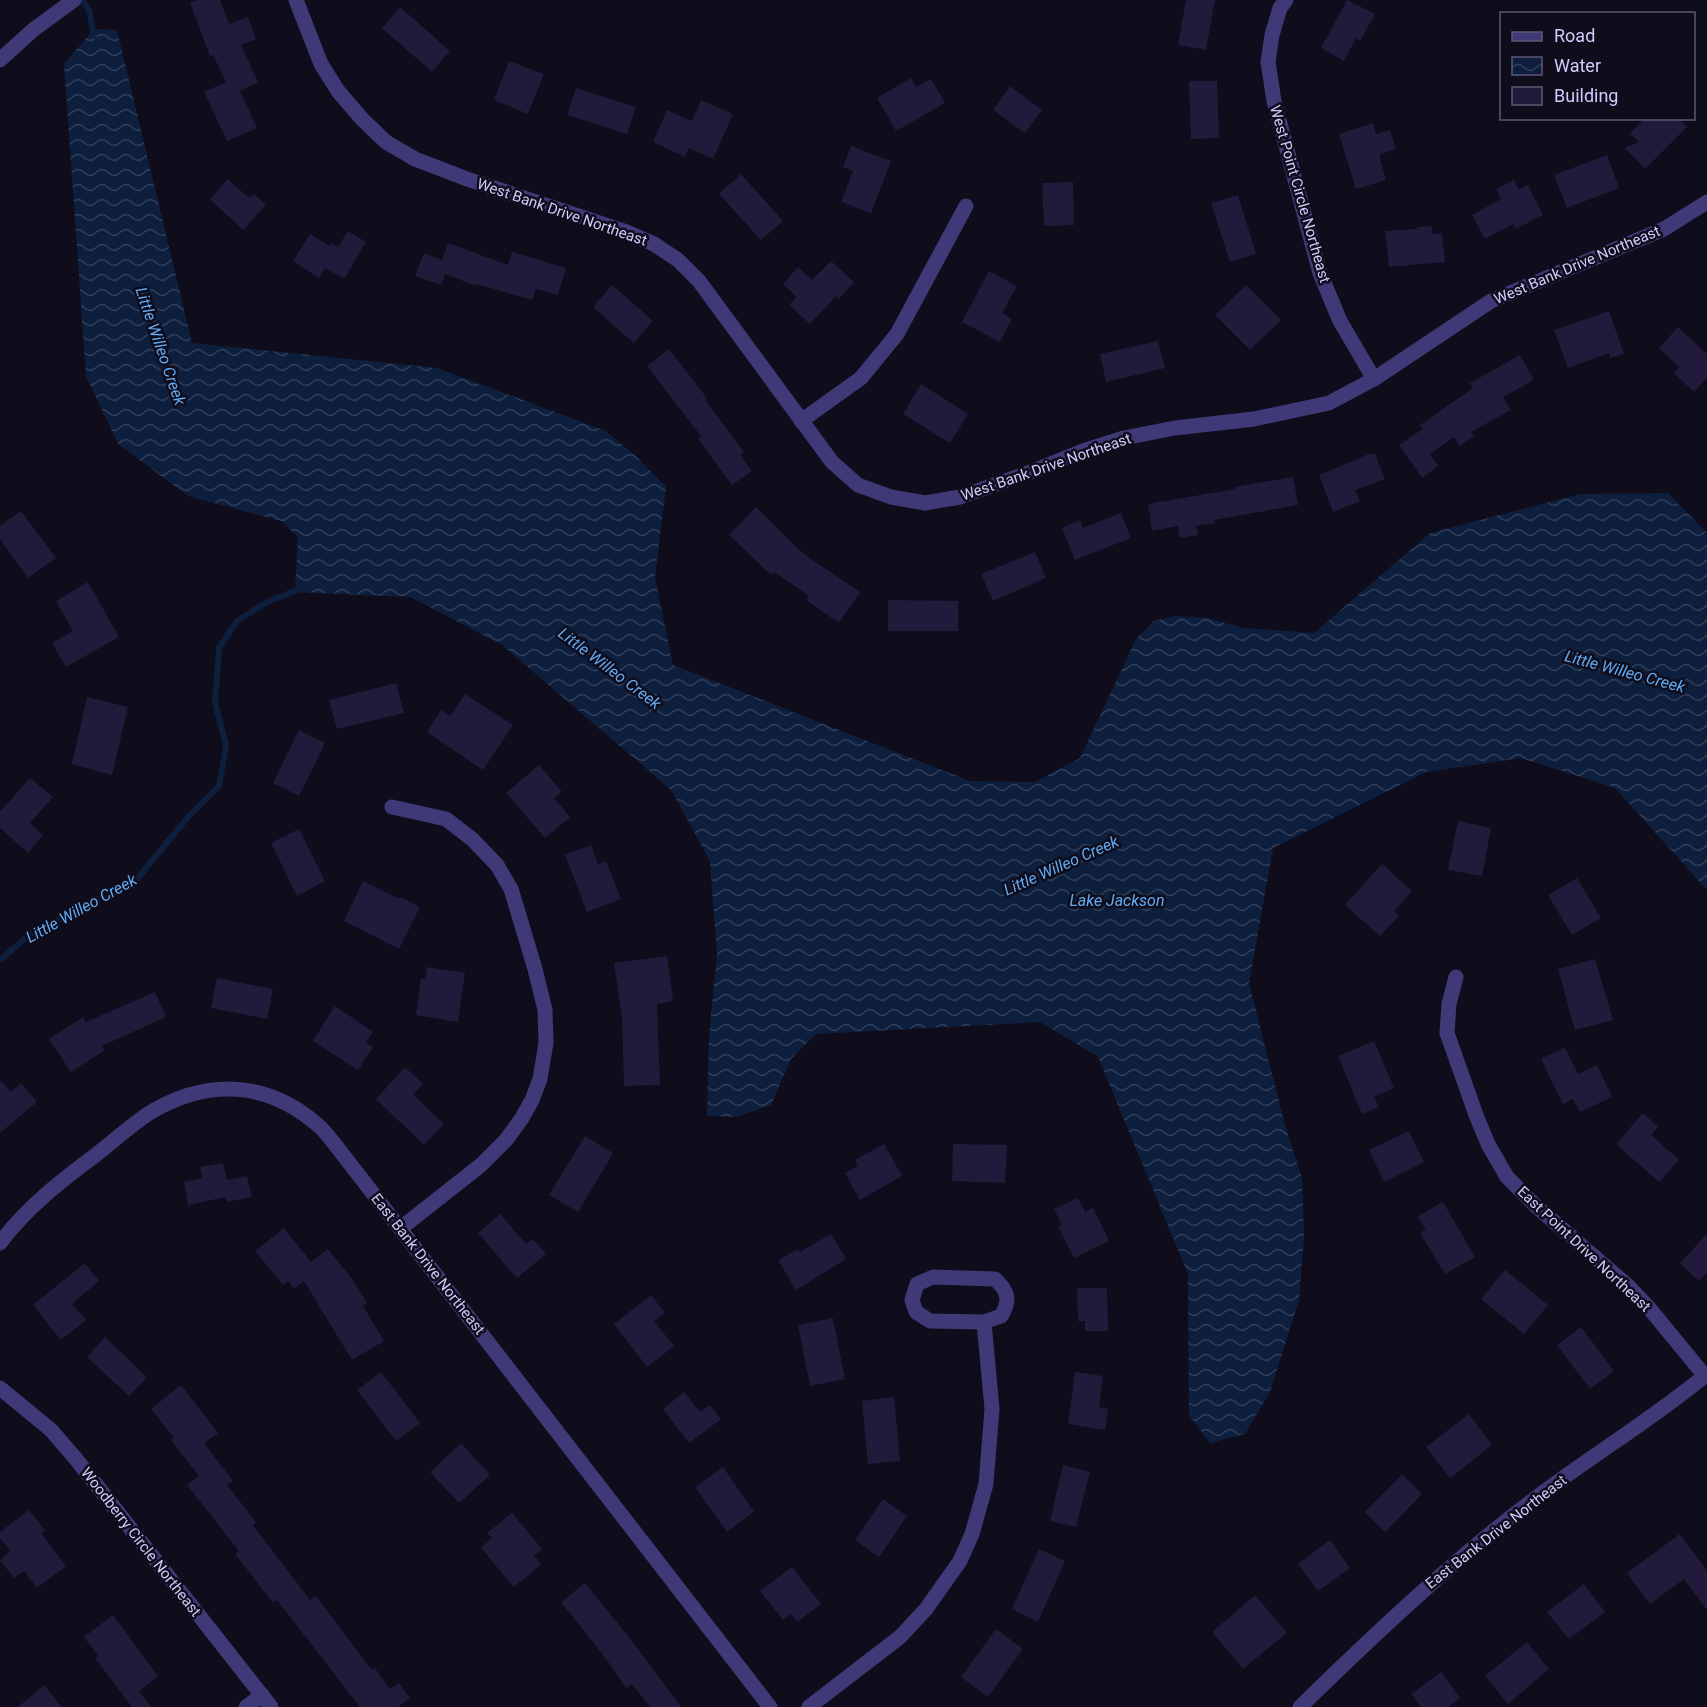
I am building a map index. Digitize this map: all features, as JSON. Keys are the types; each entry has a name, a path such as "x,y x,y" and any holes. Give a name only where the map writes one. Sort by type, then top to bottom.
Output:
{"street":[{"path":"0,60 33,30 74,0"},
{"name":"West Bank Drive Northeast","path":"296,0 321,64 338,92 386,142 415,159 456,175 624,231 654,244 678,260 699,281 832,462 858,485 891,497 925,502 960,497 1124,438 1175,428 1254,419 1329,403 1374,380 1491,301 1664,229 1706,205"},
{"name":"West Point Circle Northeast","path":"1286,0 1280,8 1272,35 1268,62 1274,101 1320,273 1340,321 1374,380"},
{"path":"801,421 861,378 897,334 966,206"},
{"path":"392,807 446,819 472,839 497,865 511,889 535,969 544,1010 546,1043 540,1079 532,1100 506,1140 481,1165 401,1228"},
{"name":"East Point Drive Northeast","path":"1456,977 1449,1005 1447,1033 1488,1144 1507,1177 1536,1206 1628,1286 1706,1375"},
{"name":"East Bank Drive Northeast","path":"0,1243 14,1224 64,1179 151,1113 192,1093 223,1089 256,1091 289,1104 321,1127 770,1707"},
{"path":"933,1277 995,1279 1005,1288 1008,1299 1007,1308 1001,1316 984,1322 930,1321 916,1312 912,1300 917,1284 933,1277"},
{"path":"809,1707 900,1637 920,1616 960,1561 972,1534 986,1484 992,1409 984,1322"},
{"name":"East Bank Drive Northeast","path":"1300,1707 1399,1611 1467,1552 1541,1494 1706,1375"},
{"name":"Woodberry Circle Northeast","path":"0,1388 51,1430 70,1452 267,1701"},
{"path":"246,1707 267,1701"}],"water":[{"name":"Lake Jackson","path":"94,29 117,30 192,343 437,368 606,431 637,457 666,487 655,577 673,665 970,781 1035,782 1080,758 1136,639 1154,621 1175,616 1206,618 1244,628 1314,633 1430,533 1580,494 1668,493 1707,533 1707,890 1615,788 1521,758 1426,772 1273,848 1249,983 1285,1125 1302,1178 1304,1237 1299,1300 1270,1392 1245,1434 1210,1443 1189,1415 1188,1274 1098,1057 1040,1022 816,1034 791,1059 771,1105 737,1117 707,1116 709,1036 717,954 710,861 671,790 502,645 410,597 295,592 298,537 281,521 188,496 118,444 86,376 64,64"}],"building":[{"path":"198,0 220,0 229,24 248,17 256,39 241,45 258,82 240,91 257,128 227,141 204,92 226,82 213,55 210,56 190,3"},
{"path":"1186,0 1215,0 1206,50 1178,45"},
{"path":"1347,0 1375,14 1360,41 1356,38 1344,61 1321,48"},
{"path":"400,7 450,51 432,72 382,28"},
{"path":"509,61 544,74 528,114 494,100"},
{"path":"911,78 916,87 931,79 945,103 896,131 877,98"},
{"path":"1189,81 1217,81 1219,138 1191,139"},
{"path":"1010,86 1042,110 1025,133 993,110"},
{"path":"576,88 636,107 627,134 567,115"},
{"path":"701,100 733,114 713,159 689,148 685,157 653,142 667,110 692,121"},
{"path":"1643,120 1680,120 1687,127 1645,169 1625,148 1639,142 1630,134"},
{"path":"1373,123 1376,134 1390,130 1396,149 1379,155 1386,180 1356,189 1339,134"},
{"path":"851,146 891,161 871,213 841,202 853,171 843,167"},
{"path":"1607,155 1619,188 1567,208 1554,175"},
{"path":"741,174 783,221 761,240 719,194"},
{"path":"228,179 249,198 254,194 266,205 243,230 210,199"},
{"path":"1514,180 1519,190 1528,185 1543,215 1516,229 1513,224 1485,239 1472,215 1501,199 1496,189"},
{"path":"1073,182 1074,225 1044,226 1042,183"},
{"path":"1238,195 1256,254 1230,262 1211,203"},
{"path":"1432,226 1432,234 1442,233 1445,262 1389,267 1385,231"},
{"path":"348,231 366,242 344,279 325,268 319,278 293,261 310,234 330,246 332,243 338,247"},
{"path":"448,243 508,265 512,252 566,268 558,295 536,289 532,300 477,284 476,286 445,274 441,285 415,276 424,253 442,260"},
{"path":"831,261 854,282 839,299 836,296 810,324 789,305 797,297 783,284 798,267 812,280"},
{"path":"989,271 1017,286 1002,313 1012,319 1000,342 962,322"},
{"path":"612,285 653,321 634,343 593,307"},
{"path":"1246,285 1281,320 1250,350 1215,315"},
{"path":"1609,311 1624,354 1610,358 1609,353 1568,368 1554,330"},
{"path":"1678,327 1707,354 1707,378 1694,392 1674,373 1679,367 1659,348"},
{"path":"1158,341 1165,368 1106,382 1100,354"},
{"path":"669,349 707,398 705,400 744,452 740,455 752,471 732,485 698,439 701,436 647,366"},
{"path":"1520,355 1534,380 1503,397 1511,410 1471,432 1474,436 1460,446 1454,437 1430,454 1438,466 1422,478 1399,445 1423,429 1420,425 1473,388 1470,383"},
{"path":"921,384 968,414 950,443 903,414"},
{"path":"1369,454 1375,454 1385,479 1355,490 1360,501 1333,512 1319,475"},
{"path":"1293,477 1298,505 1214,520 1215,523 1196,526 1198,535 1180,538 1178,526 1152,531 1148,504"},
{"path":"756,507 804,554 860,592 839,623 806,600 809,596 774,572 771,575 729,535"},
{"path":"21,511 56,558 28,578 0,539 0,526"},
{"path":"1121,513 1131,538 1075,560 1062,528 1080,520 1083,528"},
{"path":"1035,552 1046,578 993,601 981,574"},
{"path":"88,582 119,637 66,667 52,643 73,631 56,601"},
{"path":"888,600 958,601 958,631 888,631"},
{"path":"396,683 404,713 337,729 329,700"},
{"path":"465,694 513,725 483,770 427,732 441,710 450,716"},
{"path":"87,697 128,707 112,775 72,764"},
{"path":"299,730 325,743 299,796 273,783"},
{"path":"539,765 562,792 554,798 570,817 545,838 506,793"},
{"path":"30,778 53,797 30,823 43,835 28,853 0,828 0,812"},
{"path":"1458,821 1491,828 1482,876 1448,870"},
{"path":"299,829 325,881 297,896 271,843"},
{"path":"591,845 598,864 606,861 621,899 587,912 565,855"},
{"path":"1382,864 1412,891 1394,911 1399,916 1380,936 1345,905"},
{"path":"1577,878 1601,918 1572,935 1548,895"},
{"path":"363,881 420,907 399,949 344,921"},
{"path":"667,956 673,1001 657,1004 660,1085 624,1086 622,1017 614,963"},
{"path":"1595,959 1613,1020 1575,1030 1558,969"},
{"path":"427,967 465,973 458,1022 416,1015 421,978 425,979"},
{"path":"217,978 273,989 267,1019 211,1008"},
{"path":"155,992 166,1017 102,1046 105,1050 71,1072 49,1039 83,1017 86,1022"},
{"path":"335,1006 373,1032 366,1043 373,1047 358,1070 313,1041"},
{"path":"1374,1041 1394,1088 1374,1097 1379,1107 1362,1114 1338,1056"},
{"path":"1565,1047 1578,1074 1597,1065 1612,1097 1580,1112 1573,1099 1563,1104 1541,1059"},
{"path":"405,1067 423,1084 413,1095 444,1124 424,1145 376,1099"},
{"path":"0,1080 11,1092 21,1083 37,1102 0,1133"},
{"path":"1643,1113 1658,1127 1651,1135 1679,1160 1659,1182 1616,1144"},
{"path":"1409,1131 1424,1162 1384,1182 1369,1150"},
{"path":"585,1136 613,1153 578,1212 549,1195"},
{"path":"884,1144 902,1176 860,1200 845,1173 858,1166 855,1160"},
{"path":"953,1144 1007,1145 1005,1183 952,1181"},
{"path":"223,1163 227,1180 247,1176 252,1197 227,1202 226,1197 188,1205 184,1182 202,1178 200,1167"},
{"path":"1078,1198 1085,1212 1093,1208 1109,1241 1074,1258 1058,1227 1062,1225 1054,1209"},
{"path":"1443,1202 1475,1257 1445,1274 1420,1233 1426,1230 1418,1216"},
{"path":"500,1214 526,1244 533,1239 546,1254 517,1278 478,1233"},
{"path":"284,1228 311,1262 328,1249 353,1280 367,1303 363,1306 384,1341 352,1360 304,1281 294,1289 288,1281 283,1285 255,1251"},
{"path":"831,1234 846,1259 796,1290 778,1260 798,1249 800,1252"},
{"path":"1707,1234 1707,1273 1699,1281 1680,1263"},
{"path":"85,1263 99,1281 72,1304 86,1320 61,1340 33,1305"},
{"path":"1505,1270 1548,1305 1524,1334 1481,1299"},
{"path":"1077,1288 1107,1288 1108,1331 1085,1331 1085,1321 1078,1321"},
{"path":"651,1295 665,1313 654,1321 674,1346 647,1367 614,1324"},
{"path":"833,1318 845,1379 810,1386 798,1325"},
{"path":"1581,1327 1614,1371 1590,1389 1557,1345"},
{"path":"105,1337 147,1377 129,1396 87,1357"},
{"path":"381,1372 420,1423 396,1441 357,1390"},
{"path":"1075,1372 1103,1376 1099,1407 1108,1409 1105,1430 1068,1424"},
{"path":"181,1385 218,1433 204,1443 233,1481 227,1485 256,1522 253,1525 310,1600 316,1596 372,1670 375,1668 390,1689 399,1683 410,1698 398,1707 360,1707 277,1600 273,1603 235,1554 239,1551 187,1485 199,1476 171,1440 174,1438 151,1409"},
{"path":"684,1392 700,1412 710,1405 721,1419 689,1443 663,1409"},
{"path":"894,1397 900,1461 868,1464 862,1401"},
{"path":"1469,1414 1492,1445 1450,1478 1426,1447"},
{"path":"461,1443 490,1475 459,1503 430,1472"},
{"path":"1063,1465 1090,1472 1076,1527 1050,1521"},
{"path":"723,1467 754,1512 727,1532 695,1487"},
{"path":"1402,1474 1422,1494 1385,1532 1365,1512"},
{"path":"883,1499 907,1516 879,1557 855,1540"},
{"path":"29,1510 45,1530 41,1533 66,1566 37,1588 24,1571 14,1578 0,1560 10,1551 0,1538 0,1532"},
{"path":"512,1513 542,1549 534,1556 541,1564 514,1587 481,1548 492,1538 487,1533"},
{"path":"1680,1534 1707,1571 1707,1610 1684,1579 1650,1604 1627,1573"},
{"path":"1330,1540 1350,1568 1318,1591 1298,1564"},
{"path":"1039,1549 1065,1561 1038,1622 1012,1609"},
{"path":"792,1567 821,1604 797,1622 791,1614 783,1620 760,1591"},
{"path":"585,1583 681,1707 650,1707 632,1684 626,1688 561,1602"},
{"path":"1584,1584 1605,1612 1569,1639 1547,1612"},
{"path":"1255,1595 1287,1633 1243,1669 1212,1632"},
{"path":"113,1615 158,1676 139,1691 151,1707 132,1707 95,1658 98,1656 84,1637"},
{"path":"996,1629 1023,1649 988,1697 961,1677"},
{"path":"1527,1642 1549,1669 1508,1704 1485,1676"},
{"path":"1441,1672 1460,1698 1448,1707 1421,1707 1411,1694"},
{"path":"44,1685 62,1707 18,1707"}],"waterway":[{"path":"82,0 89,10 94,36"},
{"name":"Little Willeo Creek","path":"0,960 29,935 137,879 189,816 219,786 226,745 215,703 219,648 237,621 267,602 300,589"}]}
